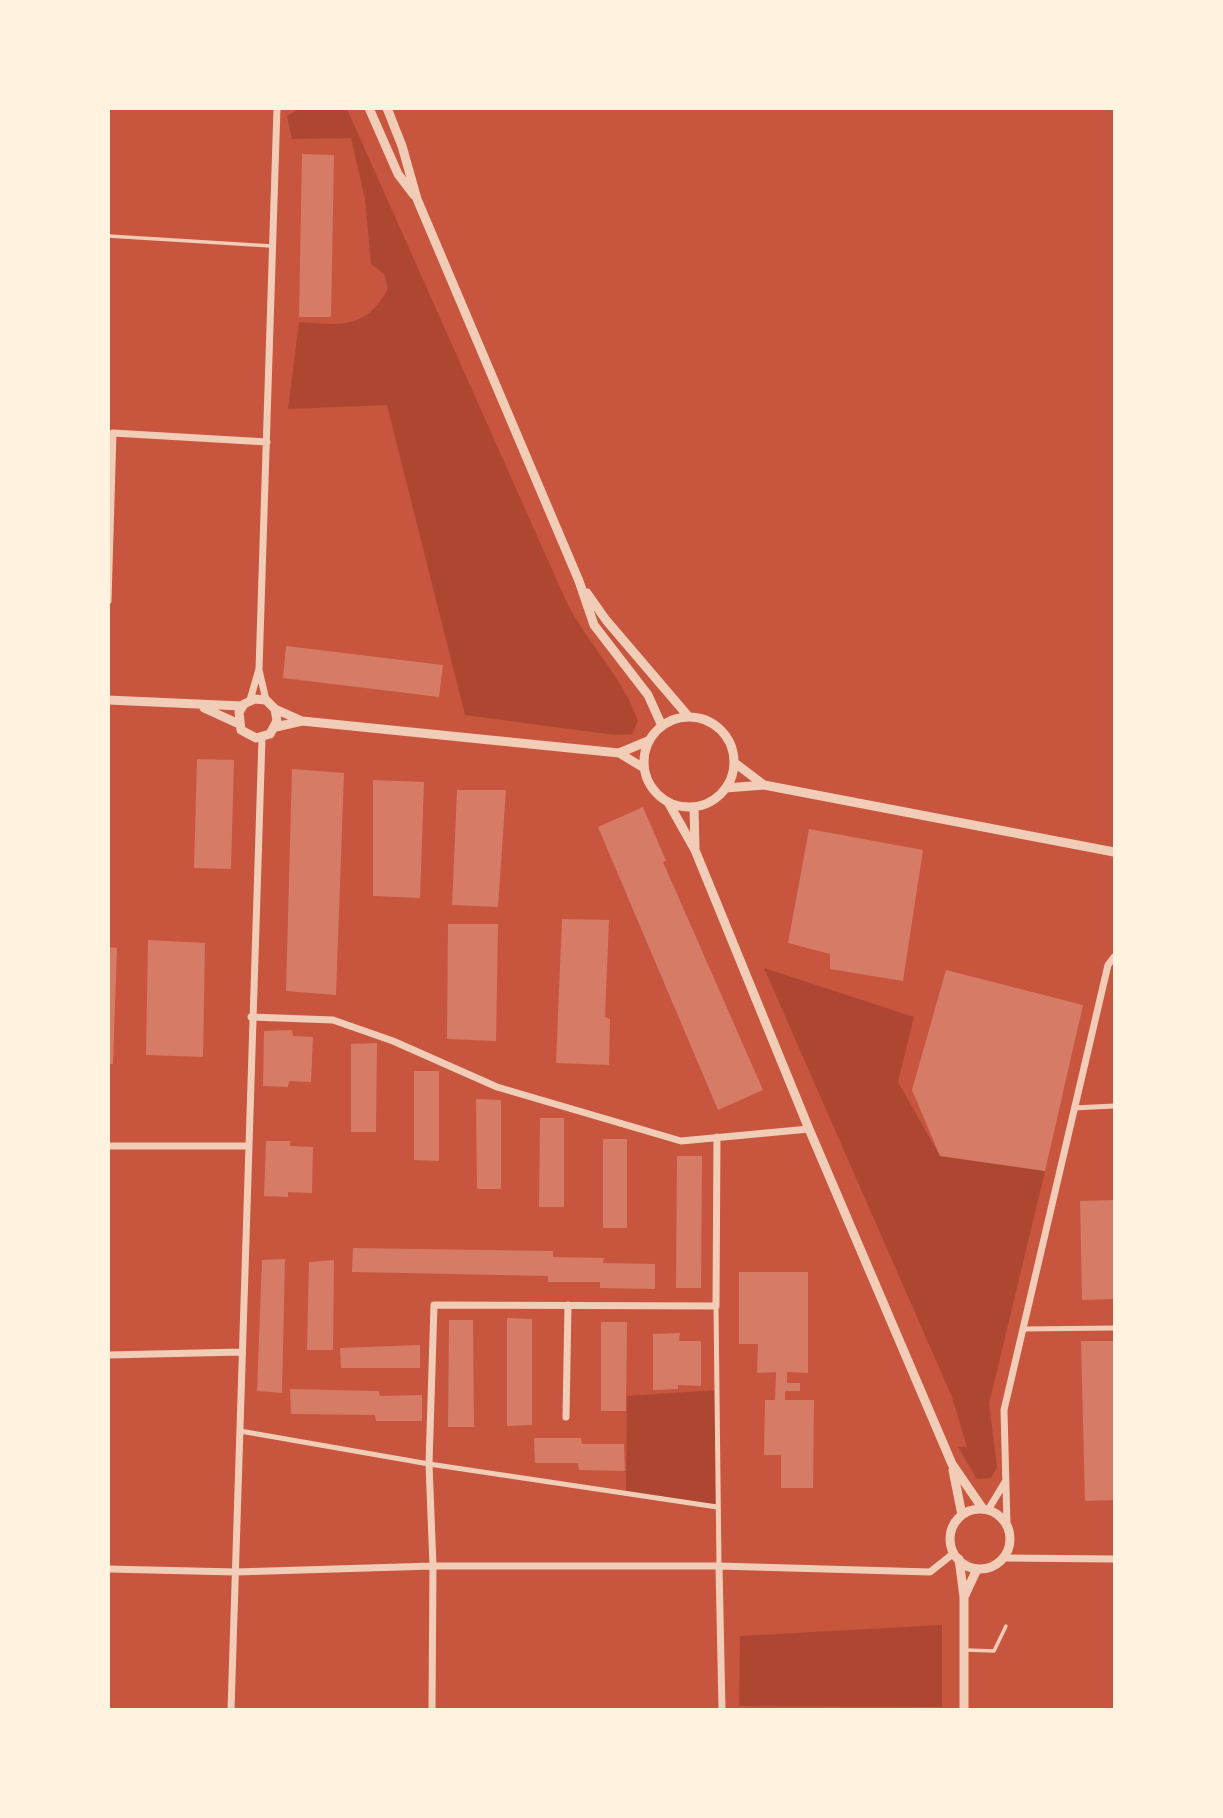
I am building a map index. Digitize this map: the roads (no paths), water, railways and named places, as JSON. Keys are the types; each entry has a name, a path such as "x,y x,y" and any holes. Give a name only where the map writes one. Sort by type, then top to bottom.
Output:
{"street":[{"path":"277,108 259,669 266,700 275,709 302,721 619,753 644,768 656,793 668,802 695,850 809,1129 952,1464 962,1516"},
{"path":"387,108 417,199 579,581 594,625 648,695 662,726"},
{"path":"368,112 398,174 417,199"},
{"path":"108,601 113,433 267,442"},
{"path":"579,581 606,620 688,716"},
{"path":"239,724 259,669"},
{"path":"108,701 199,706 266,700"},
{"path":"199,706 239,724 245,734 262,738"},
{"path":"275,709 276,727"},
{"path":"619,753 648,741 662,726 688,716 709,721 726,735 735,763 764,785"},
{"path":"232,1710 251,1017 262,738 276,727 302,721"},
{"path":"644,768 648,741"},
{"path":"668,802 694,807 706,804 726,788 735,763"},
{"path":"726,788 764,785 1115,852"},
{"path":"694,807 695,850"},
{"path":"956,1556 977,1569 994,1565 1003,1558 1009,1548 1004,1410 1108,965 1115,957"},
{"path":"251,1017 333,1020 393,1041 497,1087 681,1140 809,1129"},
{"path":"1074,1108 1115,1106"},
{"path":"717,1137 717,1507 722,1710"},
{"path":"108,1146 248,1146"},
{"path":"432,1710 433,1566 429,1464 434,1305 716,1306"},
{"path":"566,1417 568,1305"},
{"path":"1023,1329 1115,1328"},
{"path":"108,1355 242,1352"},
{"path":"240,1431 429,1464 717,1507"},
{"path":"952,1464 986,1509 1001,1517 1007,1525"},
{"path":"964,1710 964,1597 951,1533 962,1516 986,1509 1006,1481"},
{"path":"108,1569 236,1572 433,1566 719,1566 930,1572 956,1556"},
{"path":"1003,1558 1115,1559"},
{"path":"964,1597 977,1569"}],"lane":[{"path":"108,236 273,246"},
{"path":"964,1650 994,1651 1006,1626"}]}
